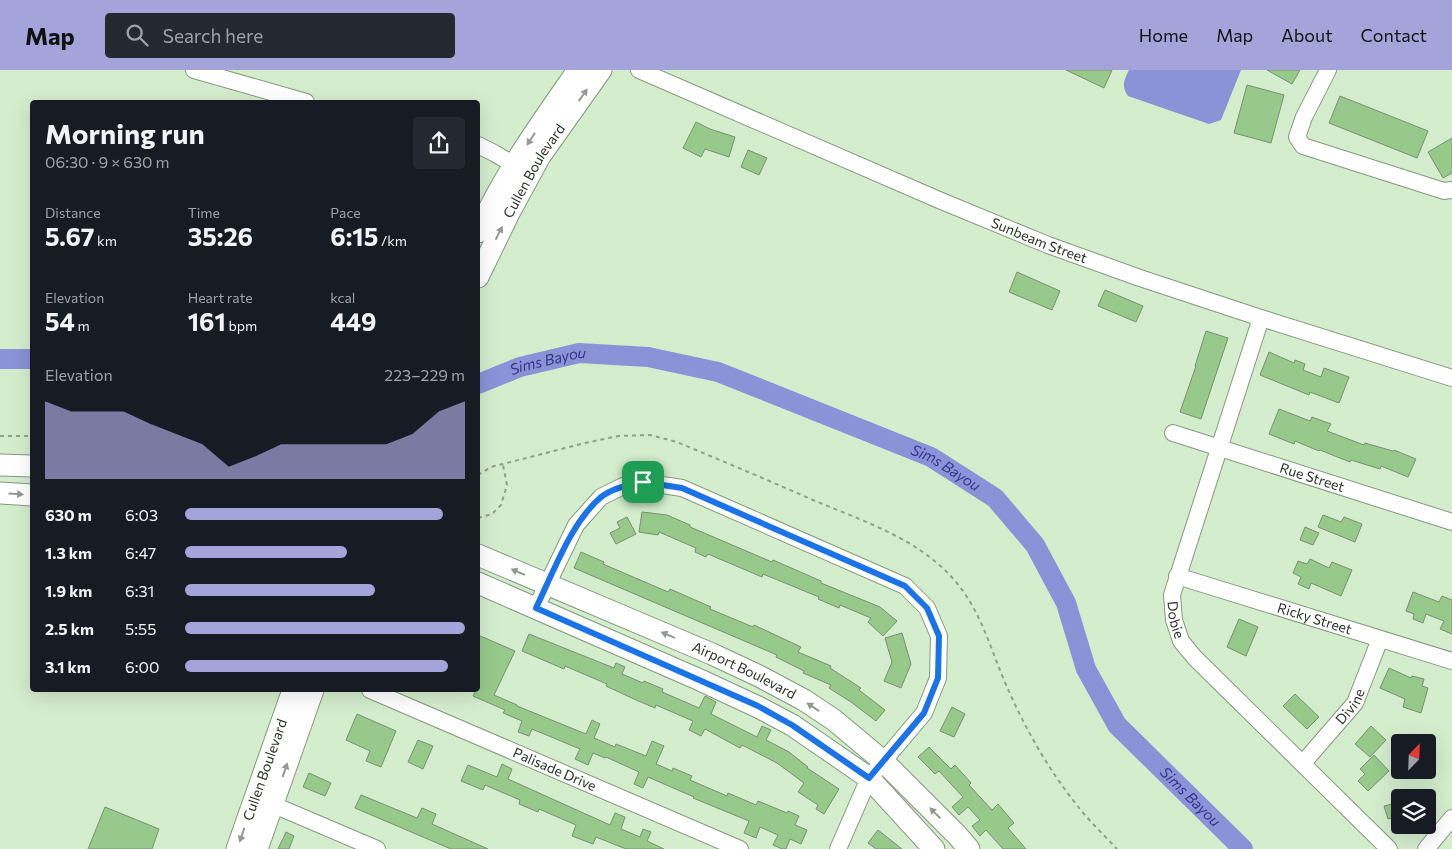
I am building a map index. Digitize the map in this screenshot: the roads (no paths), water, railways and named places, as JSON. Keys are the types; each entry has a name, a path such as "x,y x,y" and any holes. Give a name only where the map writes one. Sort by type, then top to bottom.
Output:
{"main road":[{"name":"Cullen Boulevard","path":"480,228 514,165 578,70"},
{"name":"Cullen Boulevard","path":"480,273 509,213 540,156 601,70"},
{"path":"0,465 30,466"},
{"path":"0,493 30,495"},
{"name":"Airport Boulevard","path":"480,557 712,654 804,700 840,725 883,761 969,849"},
{"name":"Airport Boulevard","path":"480,584 758,706 792,725 869,778 934,849"},
{"path":"700,680 712,654"},
{"name":"Cullen Boulevard","path":"257,849 264,801 292,692"},
{"name":"Cullen Boulevard","path":"237,849 264,801 312,692"}],"street":[{"path":"194,70 299,100"},
{"name":"Sunbeam Street","path":"639,70 939,200 1048,245 1261,318 1452,378"},
{"path":"1328,70 1304,117 1297,137 1303,146 1444,191 1452,190"},
{"path":"480,146 514,165"},
{"name":"Dobie","path":"1261,318 1172,595 1174,620 1182,641 1195,658 1389,849"},
{"name":"Rue Street","path":"1173,433 1452,522"},
{"path":"536,608 576,525 601,497 623,486 643,482 682,488 905,586 927,608 939,636 938,678 924,713 869,778 838,849"},
{"name":"Ricky Street","path":"1178,576 1452,661"},
{"name":"Divine","path":"1303,763 1355,703 1380,639"},
{"name":"Palisade Drive","path":"375,692 740,849"},
{"path":"264,801 377,849"},
{"path":"1426,849 1452,818"}],"water":[{"path":"1129,70 1241,70 1221,120 1209,124 1128,96 1124,89 1124,83"}],"waterway":[{"name":"Sims Bayou","path":"480,383 520,367 579,353 648,357 718,372 931,457 995,498 1035,545 1066,603 1086,669 1117,725 1243,849"},
{"name":"Sims Bayou","path":"0,359 30,359"}]}
